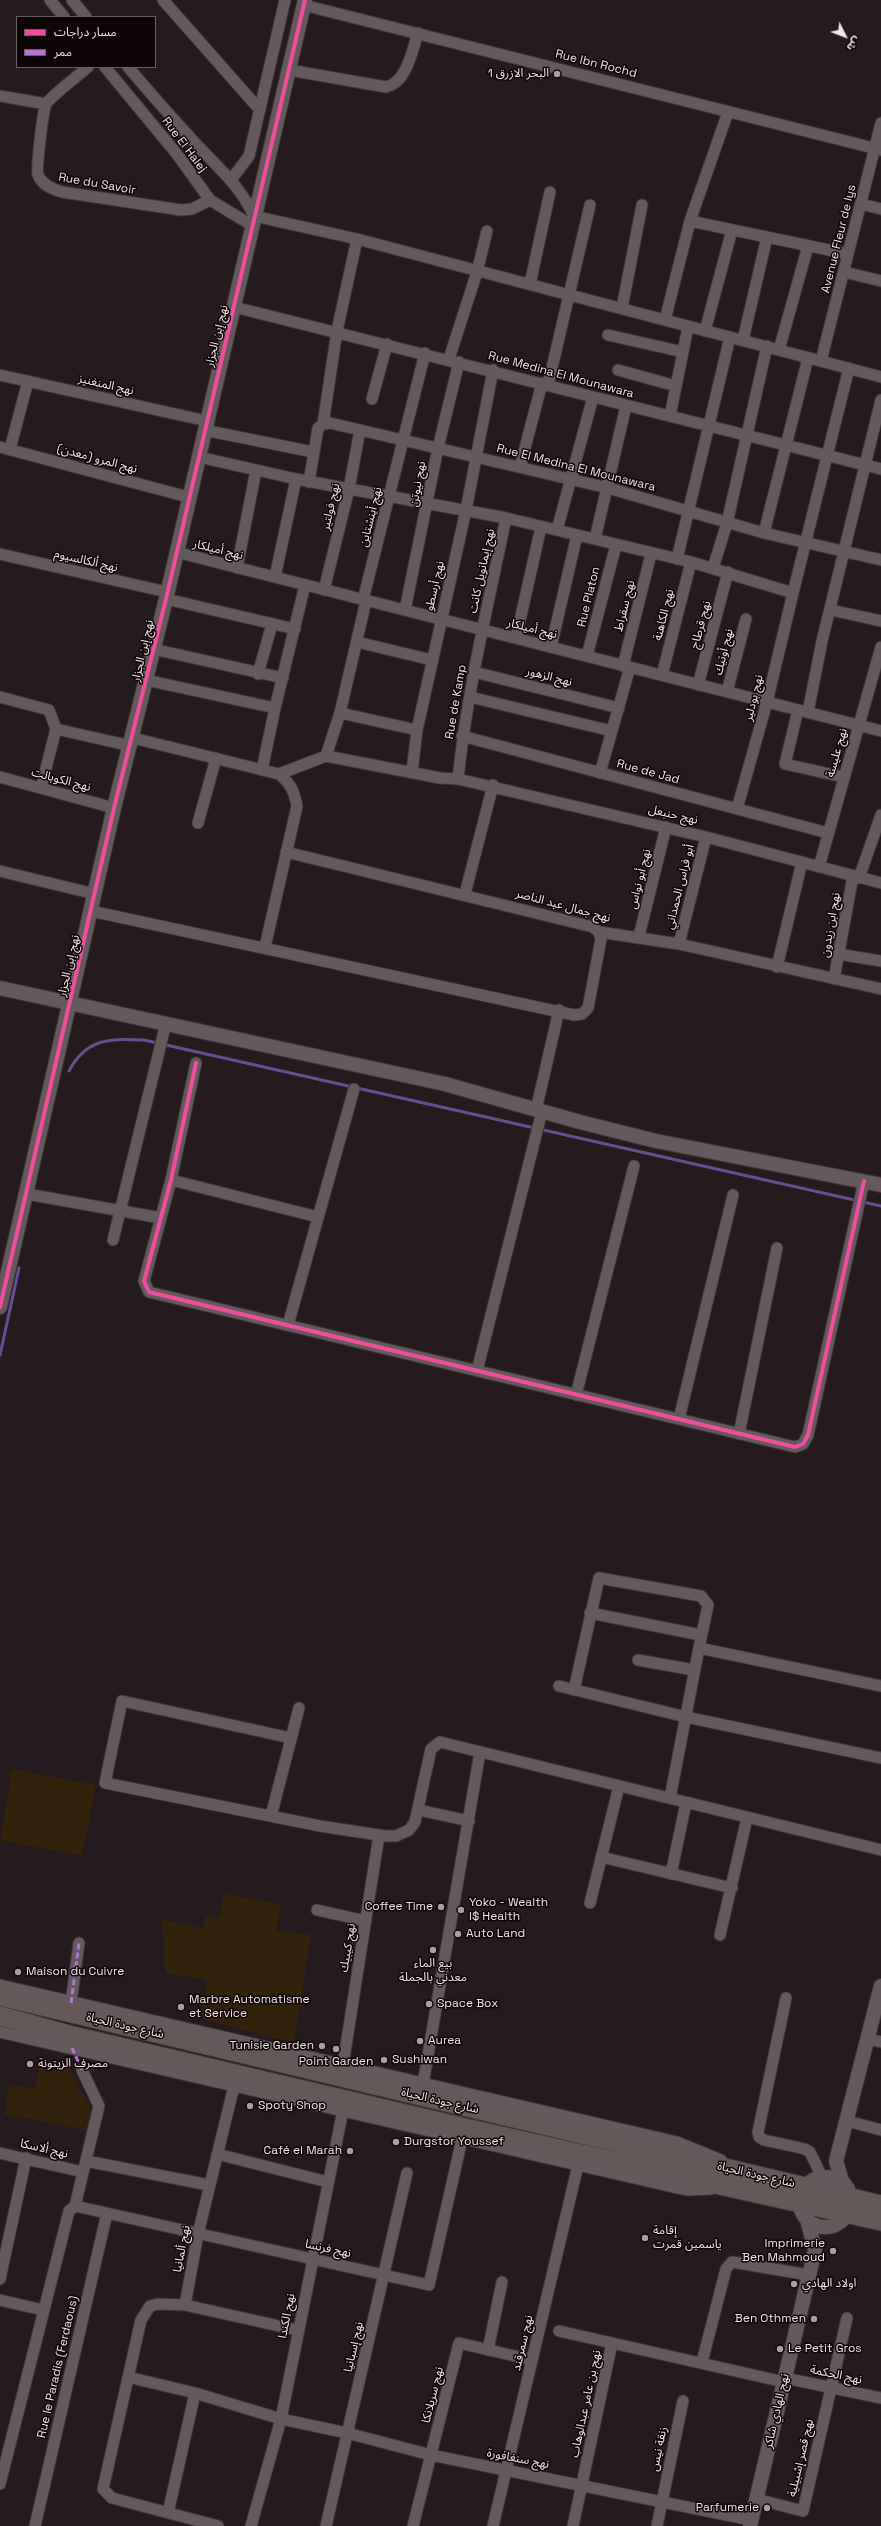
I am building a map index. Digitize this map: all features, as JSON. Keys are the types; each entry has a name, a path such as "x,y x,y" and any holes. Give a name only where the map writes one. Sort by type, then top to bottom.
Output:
{"highway":[{"name":"شارع جودة الحياة","path":"0,1996 741,2172 809,2193 881,2221"},
{"name":"شارع جودة الحياة","path":"0,2016 69,2035 731,2188 809,2193"},
{"name":"شارع جودة الحياة","path":"845,2206 881,2205"}],"street":[{"path":"50,0 63,16"},
{"path":"72,0 85,16"},
{"path":"163,0 260,110"},
{"path":"231,180 249,156 285,0"},
{"name":"Rue Ibn Rochd","path":"304,3 878,150"},
{"name":"نهج إبن الجزار","path":"0,1306 92,912 114,808 132,742 304,3"},
{"path":"289,70 386,87 391,86 399,79 406,68 418,33"},
{"path":"0,96 46,104 87,68"},
{"name":"Rue El Halej","path":"106,68 176,153 210,200 254,221"},
{"name":"Rue El Halej","path":"129,68 160,105 231,180 247,200 254,221"},
{"name":"Rue du Savoir","path":"46,104 37,163 38,174 51,189 168,210 192,209 210,200"},
{"path":"664,320 690,221 728,112"},
{"name":"Avenue Fleur de lys","path":"821,361 861,204 878,150 881,123"},
{"path":"530,284 550,192"},
{"path":"861,204 881,209"},
{"path":"520,467 570,294 590,205"},
{"path":"622,308 642,206"},
{"path":"254,221 357,239 477,272 570,294 688,327 767,346 881,377"},
{"path":"690,221 848,254"},
{"path":"705,331 732,230"},
{"name":"نهج نيوتن","path":"405,610 428,503 454,361 486,231"},
{"path":"743,340 767,237"},
{"path":"309,482 318,428 323,424 337,331 357,239"},
{"path":"779,350 808,246"},
{"path":"844,272 881,281"},
{"name":"Rue Medina El Mounawara","path":"234,306 493,370 626,406 710,426 826,457 881,469"},
{"path":"670,416 688,327"},
{"path":"608,335 683,352"},
{"path":"677,559 710,426 730,337"},
{"path":"372,399 387,344"},
{"path":"713,568 727,523 767,346"},
{"name":"نهج أينشتاين","path":"326,756 340,713 389,495 425,353"},
{"path":"764,533 808,358"},
{"name":"نهج بودلير","path":"736,809 767,702 849,368"},
{"name":"نهج أرسطو","path":"412,772 417,730 440,619 466,510 493,370"},
{"path":"618,370 676,386"},
{"name":"نهج المنغنيز","path":"0,375 313,452"},
{"path":"5,448 28,381"},
{"path":"557,530 593,397"},
{"path":"843,777 785,764 803,711 846,552 881,400"},
{"path":"595,539 626,406"},
{"name":"Rue El Medina El Mounawara","path":"323,424 360,430 572,479 688,510 764,533 881,560"},
{"name":"نهج فولتير","path":"324,590 349,489 360,430"},
{"name":"نهج المرو (معدن)","path":"5,448 188,497"},
{"path":"199,458 309,482 389,495 506,518 651,554 691,562 793,593"},
{"path":"237,568 256,470"},
{"path":"275,577 296,479"},
{"name":"نهج إيمانويل كانت","path":"483,630 506,518"},
{"path":"516,638 541,527"},
{"path":"551,647 578,535"},
{"name":"Rue Platon","path":"587,656 616,545"},
{"name":"نهج أميلكار","path":"176,552 881,731"},
{"name":"نهج ألكالسيوم","path":"0,554 295,629"},
{"name":"نهج سقراط","path":"600,773 619,708 626,666 651,554"},
{"name":"نهج الكاهنة","path":"662,675 691,562"},
{"name":"نهج قرطاج","path":"698,685 728,572"},
{"path":"262,770 275,708 305,585"},
{"path":"832,605 881,621"},
{"name":"نهج أوتيك","path":"727,692 746,619"},
{"path":"258,674 272,624"},
{"name":"Rue de Kamp","path":"458,779 462,736 483,630"},
{"path":"356,642 432,660"},
{"name":"نهج عليسة","path":"819,867 843,777 879,659 881,647"},
{"path":"153,649 258,674 283,678"},
{"name":"نهج الزهور","path":"474,672 619,708"},
{"path":"146,680 275,708"},
{"path":"0,697 49,710 56,729 41,788"},
{"path":"470,697 612,731"},
{"path":"340,713 417,730"},
{"path":"56,729 216,758 279,774 326,756"},
{"name":"Rue de Jad","path":"462,736 828,833"},
{"name":"نهج حنبعل","path":"326,756 440,778 458,779 493,785 706,836 881,883"},
{"path":"198,823 216,758"},
{"path":"265,947 297,806 294,791 279,774"},
{"name":"نهج الكوبالت","path":"0,777 114,808"},
{"path":"465,894 493,785"},
{"name":"نهج ابن زيدون","path":"834,979 838,954 856,877 881,815"},
{"name":"نهج أبو نواس","path":"639,936 666,827"},
{"name":"أبو فراس الحمداني","path":"679,944 706,836"},
{"name":"نهج جمال عبد الناصر","path":"286,852 465,894 593,927 599,932 639,936 679,944 881,989"},
{"path":"777,967 802,862"},
{"path":"0,871 95,894"},
{"path":"92,912 239,944 265,947 558,1010 574,1015 582,1014 588,1008 601,939 599,932"},
{"path":"838,954 881,961"},
{"path":"0,988 445,1084 656,1141 881,1185"},
{"path":"477,1371 537,1129 539,1110 558,1010"},
{"path":"113,1240 119,1210 166,1023"},
{"path":"196,1063 171,1180 144,1282 148,1292 795,1447 803,1444 808,1435 864,1181"},
{"path":"288,1326 354,1089"},
{"path":"576,1395 634,1166"},
{"path":"171,1180 318,1217"},
{"path":"26,1194 161,1218"},
{"path":"679,1419 733,1196"},
{"path":"739,1434 778,1248"},
{"path":"574,1690 599,1578 702,1596 708,1605 670,1798"},
{"path":"590,1613 701,1635"},
{"path":"699,1648 881,1686"},
{"path":"638,1660 694,1670"},
{"path":"558,1686 686,1716 881,1758"},
{"path":"291,1738 122,1701 105,1783 271,1816 379,1835 396,1836 409,1830 419,1810 431,1749 435,1744 440,1742 881,1850"},
{"path":"271,1816 299,1708"},
{"path":"424,2084 480,1752"},
{"path":"590,1903 619,1786"},
{"path":"670,1874 686,1803"},
{"path":"419,1810 469,1821"},
{"path":"720,1935 747,1818"},
{"name":"نهج كيبيك","path":"344,2064 379,1835"},
{"path":"601,1857 732,1888"},
{"path":"316,1910 366,1921"},
{"path":"71,2003 79,1943"},
{"path":"0,1985 71,2003 344,2064 424,2084 677,2142 720,2160 741,2172"},
{"path":"809,2193 836,2161 847,2121 874,2041 881,1986"},
{"path":"786,1998 758,2132 759,2137 764,2140 805,2148 810,2152 809,2193 815,2250"},
{"path":"0,2032 688,2190 731,2188"},
{"path":"0,2484 43,2310 69,2211 75,2206 99,2106 82,2070"},
{"name":"نهج ألمانيا","path":"185,2306 198,2234 234,2086"},
{"name":"نهج الكندا","path":"251,2526 280,2419 343,2110"},
{"path":"847,2121 881,2130"},
{"name":"نهج فرنسا","path":"75,2206 429,2285 462,2139"},
{"name":"نهج ألاسكا","path":"0,2153 209,2185"},
{"path":"217,2154 328,2182"},
{"path":"0,2279 26,2158"},
{"path":"815,2250 845,2206 842,2181 836,2161"},
{"name":"نهج سمرقند","path":"493,2526 578,2165"},
{"name":"نهج إسبانيا","path":"326,2526 407,2173"},
{"path":"809,2193 822,2177 832,2177 841,2182 845,2206"},
{"name":"Rue le Paradis (Ferdaous)","path":"35,2526 107,2214"},
{"name":"نهج الهادي شاكر","path":"751,2523 815,2250"},
{"path":"702,2362 726,2269 732,2262 809,2275"},
{"path":"488,2350 502,2282"},
{"path":"0,2300 43,2310"},
{"path":"218,2526 112,2498 102,2489 144,2312 150,2306 158,2304 185,2306 297,2330"},
{"path":"830,2388 847,2318"},
{"path":"559,2330 612,2343"},
{"name":"نهج سريلانكا","path":"413,2526 459,2343 532,2360"},
{"name":"نهج بن عامر عبدالوهاب","path":"573,2526 612,2343 784,2380"},
{"name":"نهج سنغافورة","path":"128,2378 195,2392 280,2419 347,2433 431,2456 662,2501 751,2523"},
{"name":"نهج الحكمة","path":"784,2380 881,2398"},
{"name":"نهج قصر إشبيلية","path":"756,2499 803,2511 830,2388"},
{"path":"168,2513 195,2392"},
{"name":"زنقة نيس","path":"657,2526 682,2401"}],"shaded area":[{"path":"12,1769 96,1785 82,1856 0,1840"},
{"path":"224,1894 281,1904 276,1930 311,1935 294,2043 201,2019 207,1980 165,1973 162,1920 203,1928 206,1916 219,1918"},
{"path":"41,2058 66,2064 92,2110 88,2131 4,2114 10,2084 34,2089"}],"waterway":[{"path":"69,1071 76,1060 84,1052 101,1042 111,1040 144,1040 881,1206"},
{"path":"0,1355 19,1268"}],"marked path":[{"path":"71,2003 79,1943"},
{"path":"72,2048 82,2070"}],"cycle path":[{"path":"0,1307 114,808 166,599 305,0"},
{"path":"196,1063 171,1180 144,1281 149,1292 795,1447 803,1444 808,1435 864,1181"}],"place":[{"name":"1 البحر الازرق","path":"557,74"},
{"name":"Coffee Time","path":"441,1907"},
{"name":"Yoko - Wealth I$ Health","path":"461,1910"},
{"name":"Auto Land","path":"458,1934"},
{"name":"بيع الماء معدني بالجملة","path":"433,1950"},
{"name":"Maison du Cuivre","path":"18,1972"},
{"name":"Space Box","path":"429,2004"},
{"name":"Marbre Automatisme et Service","path":"181,2007"},
{"name":"Aurea","path":"420,2041"},
{"name":"Tunisie Garden","path":"322,2046"},
{"name":"Point Garden","path":"336,2049"},
{"name":"Sushiwan","path":"384,2060"},
{"name":"مصرف الزيتونة","path":"30,2064"},
{"name":"Spoty Shop","path":"250,2106"},
{"name":"Durgstor Youssef","path":"396,2142"},
{"name":"Café el Marah","path":"350,2151"},
{"name":"إقامة ياسمين قمرت","path":"645,2238"},
{"name":"Imprimerie Ben Mahmoud","path":"833,2251"},
{"name":"اولاد الهادي","path":"794,2284"},
{"name":"Ben Othmen","path":"814,2319"},
{"name":"Le Petit Gros","path":"780,2349"},
{"name":"Parfumerie","path":"767,2508"}]}
